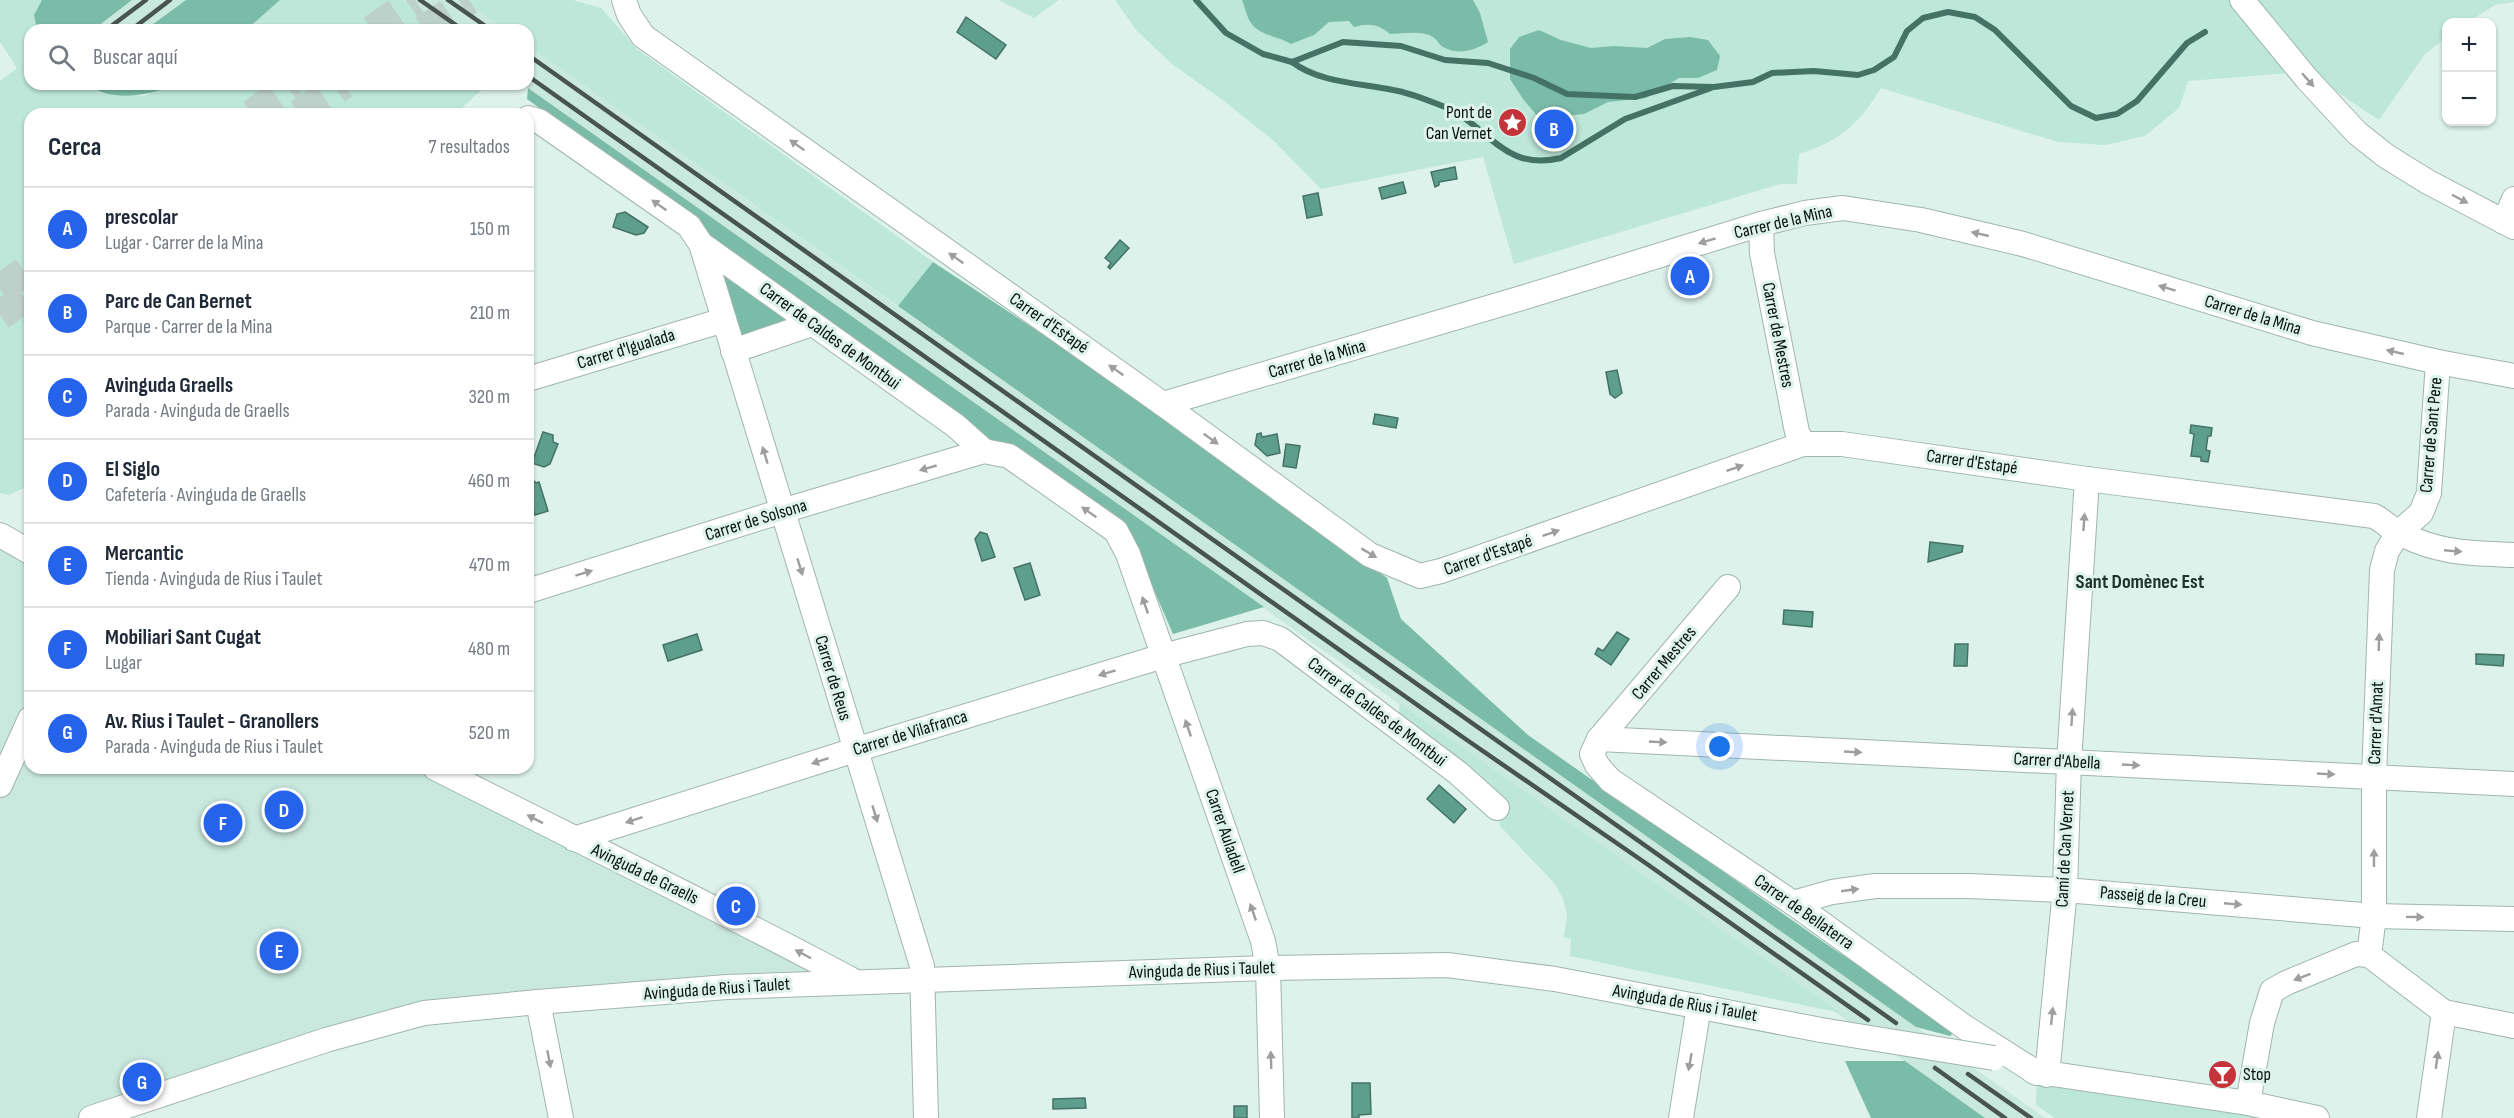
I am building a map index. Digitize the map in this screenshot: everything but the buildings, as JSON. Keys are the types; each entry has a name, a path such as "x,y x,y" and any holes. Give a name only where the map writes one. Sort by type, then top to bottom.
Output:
{"street":[{"name":"Carrer d'Estapé","path":"624,0 629,15 643,36 1164,404 1370,555 1420,576 1441,572 1803,444 1842,444 2087,479 2374,516 2387,522 2398,533 2430,548 2448,552 2514,555"},
{"path":"2244,2 2337,112 2386,156 2428,182 2509,225 2514,198"},
{"name":"Carrer de Caldes de Montbui","path":"534,120 689,226 702,244 956,426 984,451 1009,456 1116,531 1128,554"},
{"name":"Carrer de la Mina","path":"1164,404 1761,224 1805,213 1843,208 1921,220 2023,244 2312,333 2438,362 2514,376"},
{"name":"Carrer de Mestres","path":"1761,224 1762,253 1797,432 1803,444"},
{"name":"Carrer de Reus","path":"702,244 922,966 926,1118"},
{"name":"Carrer d'Igualada","path":"534,377 724,320"},
{"path":"733,351 812,324"},
{"name":"Carrer de Sant Pere","path":"2398,533 2421,513 2429,493 2438,362"},
{"name":"Carrer de Solsona","path":"534,589 782,511 984,451"},
{"name":"Camí de Can Vernet","path":"2042,1074 2065,890 2069,762 2087,479"},
{"name":"Carrer d'Amat","path":"2362,954 2374,777 2382,570 2387,551 2398,533"},
{"path":"0,536 24,549"},
{"name":"Carrer Auladell","path":"1128,554 1263,941 1268,968 1272,1118"},
{"name":"Carrer Mestres","path":"1596,746 1728,587"},
{"name":"Carrer de Caldes de Montbui","path":"1247,634 1263,633 1280,639 1458,772 1497,808"},
{"name":"Carrer de Vilafranca","path":"574,839 1163,656 1247,634"},
{"path":"0,785 24,732"},
{"name":"Carrer d'Abella","path":"1596,746 2069,762 2514,784"},
{"name":"Carrer de Bellaterra","path":"1596,746 1597,765 1610,780 1793,903 1966,1028 2042,1074"},
{"name":"Avinguda de Graells","path":"447,774 732,916 854,981"},
{"name":"Passeig de la Creu","path":"1793,903 1832,892 1875,886 1968,886 2065,890 2365,916 2514,920"},
{"path":"2248,1103 2262,1023 2272,991 2286,983 2362,954 2444,1012 2514,1026"},
{"name":"Avinguda de Rius i Taulet","path":"90,1118 381,1024 424,1013 727,987 854,981 1447,964 1555,979 1821,1030 1994,1059 2042,1074 2248,1103 2317,1118"},
{"path":"538,1002 561,1118"},
{"path":"1681,1118 1699,1006"},
{"path":"2429,1118 2444,1012"}],"shaded area":[{"path":"0,0 42,0 34,15 36,24 24,24 24,90 95,90 99,93 144,96 160,90 481,90 462,108 24,108 24,488 9,495 0,493 0,81 17,68 0,42"},
{"path":"42,0 132,0 101,24 36,24 34,15"},
{"path":"132,0 186,0 153,24 101,24"},
{"path":"186,0 280,0 253,24 153,24"},
{"path":"280,0 403,0 437,24 253,24"},
{"path":"403,0 463,0 497,24 437,24"},
{"path":"463,0 573,0 601,8 637,49 933,262 898,306 534,50 534,24 497,24"},
{"path":"998,0 1059,0 1034,18"},
{"path":"1115,0 2514,0 2514,2 2495,5 2474,18 2442,18 2442,41 2425,54 2379,120 2337,92 2309,66 2292,73 2188,81 2179,108 2145,136 2105,145 2058,142 1881,88 1865,112 1847,130 1826,143 1799,154 1797,184 1780,184 1514,264 1483,157 1321,189 1275,142 1224,101 1172,64 1137,31"},
{"path":"1242,0 1473,0 1480,13 1488,42 1472,49 1455,51 1443,47 1428,35 1390,34 1374,25 1354,27 1349,21 1329,22 1314,35 1291,44 1259,31 1248,18"},
{"path":"966,17 1006,45 996,59 957,32"},
{"path":"1539,30 1561,40 1591,48 1614,46 1647,48 1665,39 1690,37 1708,40 1720,56 1717,70 1698,78 1679,78 1646,98 1608,102 1584,114 1540,119 1510,79 1510,49 1519,37"},
{"path":"534,50 2045,1118 1985,1118 530,90 534,90"},
{"path":"96,90 160,90 130,96 107,94"},
{"path":"528,90 531,90 1264,607 1173,634 1128,530 978,438 705,237 693,220 527,99"},
{"path":"1455,167 1457,179 1439,182 1439,185 1435,187 1431,172"},
{"path":"1403,182 1406,193 1382,199 1379,188"},
{"path":"1318,193 1322,215 1307,218 1303,196"},
{"path":"625,212 648,227 644,233 636,235 613,227 617,214"},
{"path":"1120,240 1129,248 1110,269 1108,267 1111,263 1105,258"},
{"path":"933,262 1139,398 1387,578 1401,619 1528,735 1832,948 1958,1029 1950,1036 1916,1027 898,306"},
{"path":"710,263 798,324 736,342"},
{"path":"1617,370 1622,393 1615,398 1610,394 1606,372"},
{"path":"1375,414 1398,418 1396,428 1373,424"},
{"path":"2191,425 2212,428 2206,450 2210,451 2208,462 2201,461 2201,457 2191,456 2194,434 2190,433"},
{"path":"543,432 553,435 553,442 558,444 550,464 544,467 534,464"},
{"path":"1261,433 1262,437 1277,434 1280,453 1267,456 1255,445 1257,434"},
{"path":"1286,444 1300,446 1296,468 1283,466"},
{"path":"534,481 539,482 548,511 535,515"},
{"path":"980,532 987,534 995,557 982,561 975,539"},
{"path":"0,535 24,549 24,774 447,774 854,981 424,1013 91,1118 0,1118"},
{"path":"1930,542 1963,546 1962,552 1928,562"},
{"path":"1030,563 1040,595 1025,600 1014,568"},
{"path":"1784,610 1813,612 1812,627 1783,624"},
{"path":"1617,632 1629,639 1611,665 1595,654 1598,648 1603,651"},
{"path":"697,634 702,650 668,661 663,645"},
{"path":"1955,644 1968,644 1967,666 1954,666"},
{"path":"2476,654 2504,655 2503,666 2476,664"},
{"path":"1400,704 1841,1013 1570,956 1571,939 1564,937 1567,915 1563,898 1554,883 1500,826 1497,808 1397,726"},
{"path":"1439,785 1466,809 1454,823 1427,799"},
{"path":"1845,1061 1905,1061 1985,1118 1871,1118"},
{"path":"2037,1073 2248,1103 2258,1118 2055,1118 2036,1105"},
{"path":"1352,1083 1370,1083 1371,1114 1352,1118"},
{"path":"1085,1098 1086,1108 1053,1109 1053,1099"},
{"path":"1234,1106 1247,1106 1247,1118 1234,1118"}],"waterway":[{"path":"1196,0 1226,33 1263,54 1292,62 1343,42 1401,46 1445,60 1488,63 1534,78 1567,94 1635,97 1673,86 1714,87 1753,82 1772,73 1814,71 1858,75 1874,70 1894,57 1907,31 1923,18 1948,12 1975,17 1995,30 2071,106 2096,118 2117,114 2137,101 2187,43 2205,32"},
{"path":"1292,62 1327,78 1400,91 1445,107 1460,115 1510,153 1525,159 1541,161 1561,158 1625,119 1711,88"}],"tunnel":[{"path":"381,24 415,0"},
{"path":"433,24 469,0"},
{"path":"261,108 286,90"},
{"path":"308,108 335,90"},
{"path":"0,289 24,272"},
{"path":"0,315 24,299"}],"railway":[{"path":"114,24 146,0"},
{"path":"139,24 170,0"},
{"path":"420,0 454,24"},
{"path":"448,0 482,24"},
{"path":"534,59 1896,1023"},
{"path":"534,80 1464,738 1868,1020"},
{"path":"1935,1068 2005,1118"},
{"path":"1968,1074 2031,1118"}],"place":[{"name":"Pont de Can Vernet","path":"1513,122"},
{"name":"Parc de Can Bernet","path":"1554,129"},
{"name":"prescolar","path":"1690,276"},
{"name":"El Siglo","path":"284,810"},
{"name":"Mobiliari Sant Cugat","path":"223,823"},
{"name":"Avinguda Graells","path":"736,906"},
{"name":"Mercantic","path":"279,951"},
{"name":"Stop","path":"2222,1074"},
{"name":"Av. Rius i Taulet - Granollers","path":"142,1082"}],"district":[{"name":"Sant Domènec Est","path":"2140,582"}]}
